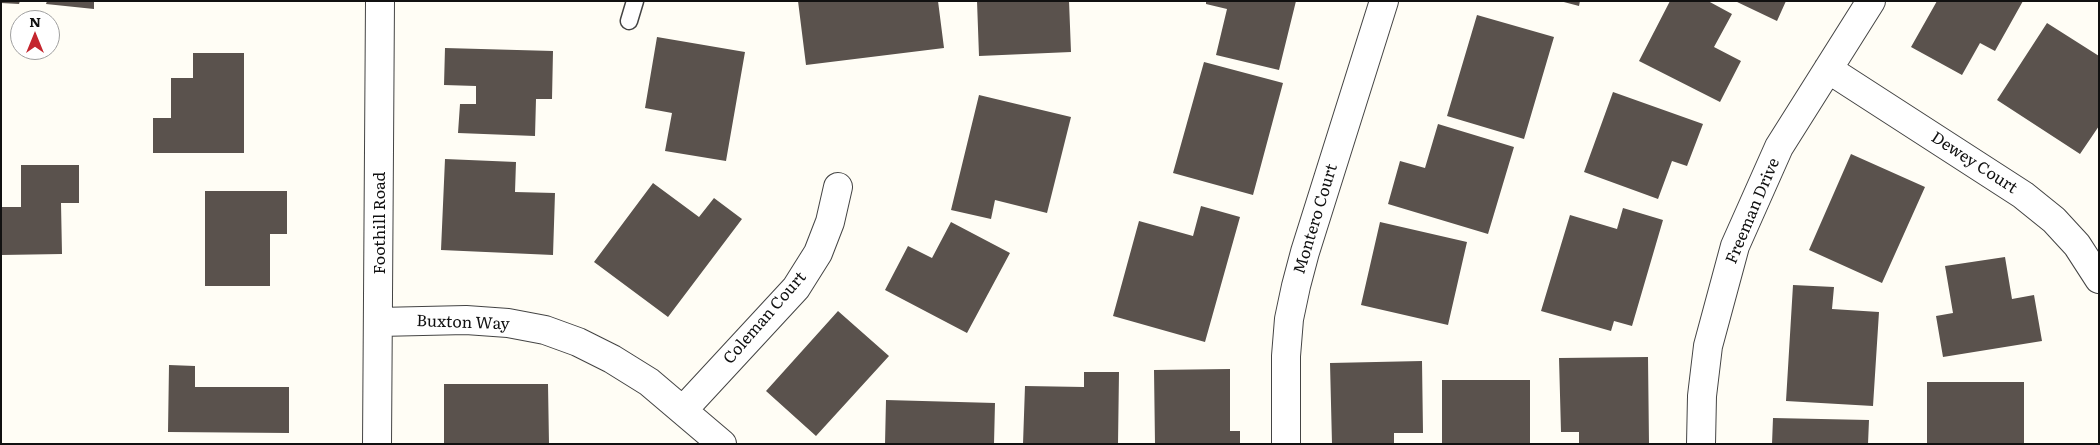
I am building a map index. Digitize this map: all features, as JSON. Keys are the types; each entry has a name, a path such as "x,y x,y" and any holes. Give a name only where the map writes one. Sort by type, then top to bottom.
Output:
{"street":[{"name":"Foothill Road","path":"377,444 380,1"},
{"name":"Montero Court","path":"1286,444 1286,356 1296,286 1384,1"},
{"name":"Freeman Drive","path":"1701,444 1702,396 1708,346 1735,246 1779,148 1871,1"},
{"name":"Dewey Court","path":"1828,70 2024,195 2054,220 2077,245 2099,279"},
{"name":"Coleman Court","path":"684,410 796,288 818,254 830,222 838,187"},
{"name":"Buxton Way","path":"379,322 466,320 508,323 545,330 578,342 612,359 649,382 722,444"}],"lane":[{"path":"629,21 635,1"}],"building":[{"path":"1,1 20,1 19,4 1,3"},
{"path":"47,1 94,1 94,9 46,4"},
{"path":"798,1 938,1 944,48 806,65"},
{"path":"977,1 1069,1 1071,52 979,56"},
{"path":"1206,1 1296,1 1279,70 1216,55 1227,9 1206,4"},
{"path":"1560,1 1580,1 1579,6"},
{"path":"1670,1 1708,1 1732,14 1714,47 1741,61 1720,102 1639,61"},
{"path":"1735,1 1786,1 1777,21"},
{"path":"1937,1 2023,1 1995,51 1980,43 1962,75 1911,47"},
{"path":"1477,15 1554,37 1524,139 1447,116"},
{"path":"2047,23 2099,56 2099,126 2080,154 1997,100"},
{"path":"657,37 745,52 726,161 665,151 672,113 645,108"},
{"path":"445,48 553,51 552,99 536,99 535,136 458,133 460,104 476,104 476,86 444,85"},
{"path":"193,53 244,53 244,153 153,153 153,118 171,118 171,78 193,78"},
{"path":"1204,62 1283,83 1253,195 1173,173"},
{"path":"1613,92 1703,124 1687,166 1672,161 1658,199 1584,172"},
{"path":"979,95 1071,117 1047,213 995,200 991,219 951,210"},
{"path":"1438,124 1514,147 1488,234 1388,204 1400,161 1425,168"},
{"path":"1851,154 1925,187 1882,283 1809,250"},
{"path":"445,159 516,162 515,192 555,193 553,255 441,250"},
{"path":"21,165 79,165 79,203 61,203 62,254 1,255 1,207 21,207"},
{"path":"653,183 699,217 714,198 742,219 668,317 594,262"},
{"path":"205,191 287,191 287,234 270,234 270,286 205,286"},
{"path":"1201,206 1240,217 1205,342 1113,316 1139,221 1193,236"},
{"path":"1623,208 1663,220 1632,326 1614,321 1611,331 1541,311 1570,215 1617,229"},
{"path":"951,222 1010,253 967,333 885,290 908,246 932,258"},
{"path":"1380,222 1467,242 1448,325 1361,305"},
{"path":"2005,257 2012,299 2034,295 2042,341 1943,357 1936,316 1953,313 1945,266"},
{"path":"1793,285 1834,287 1832,309 1879,312 1873,406 1786,401"},
{"path":"838,311 889,356 816,436 766,391"},
{"path":"1648,357 1649,444 1579,444 1579,432 1561,432 1559,358"},
{"path":"1422,361 1423,433 1394,433 1394,444 1332,444 1330,363"},
{"path":"169,365 195,366 195,387 289,387 289,433 168,432"},
{"path":"1230,369 1230,431 1240,431 1240,444 1155,444 1154,370"},
{"path":"1084,372 1119,372 1118,444 1023,444 1025,386 1084,387"},
{"path":"1442,380 1530,380 1530,444 1442,444"},
{"path":"1927,382 2024,382 2024,444 1927,444"},
{"path":"444,384 548,384 549,444 444,444"},
{"path":"886,400 995,403 994,444 885,444"},
{"path":"1773,418 1869,420 1868,444 1772,444"}]}
